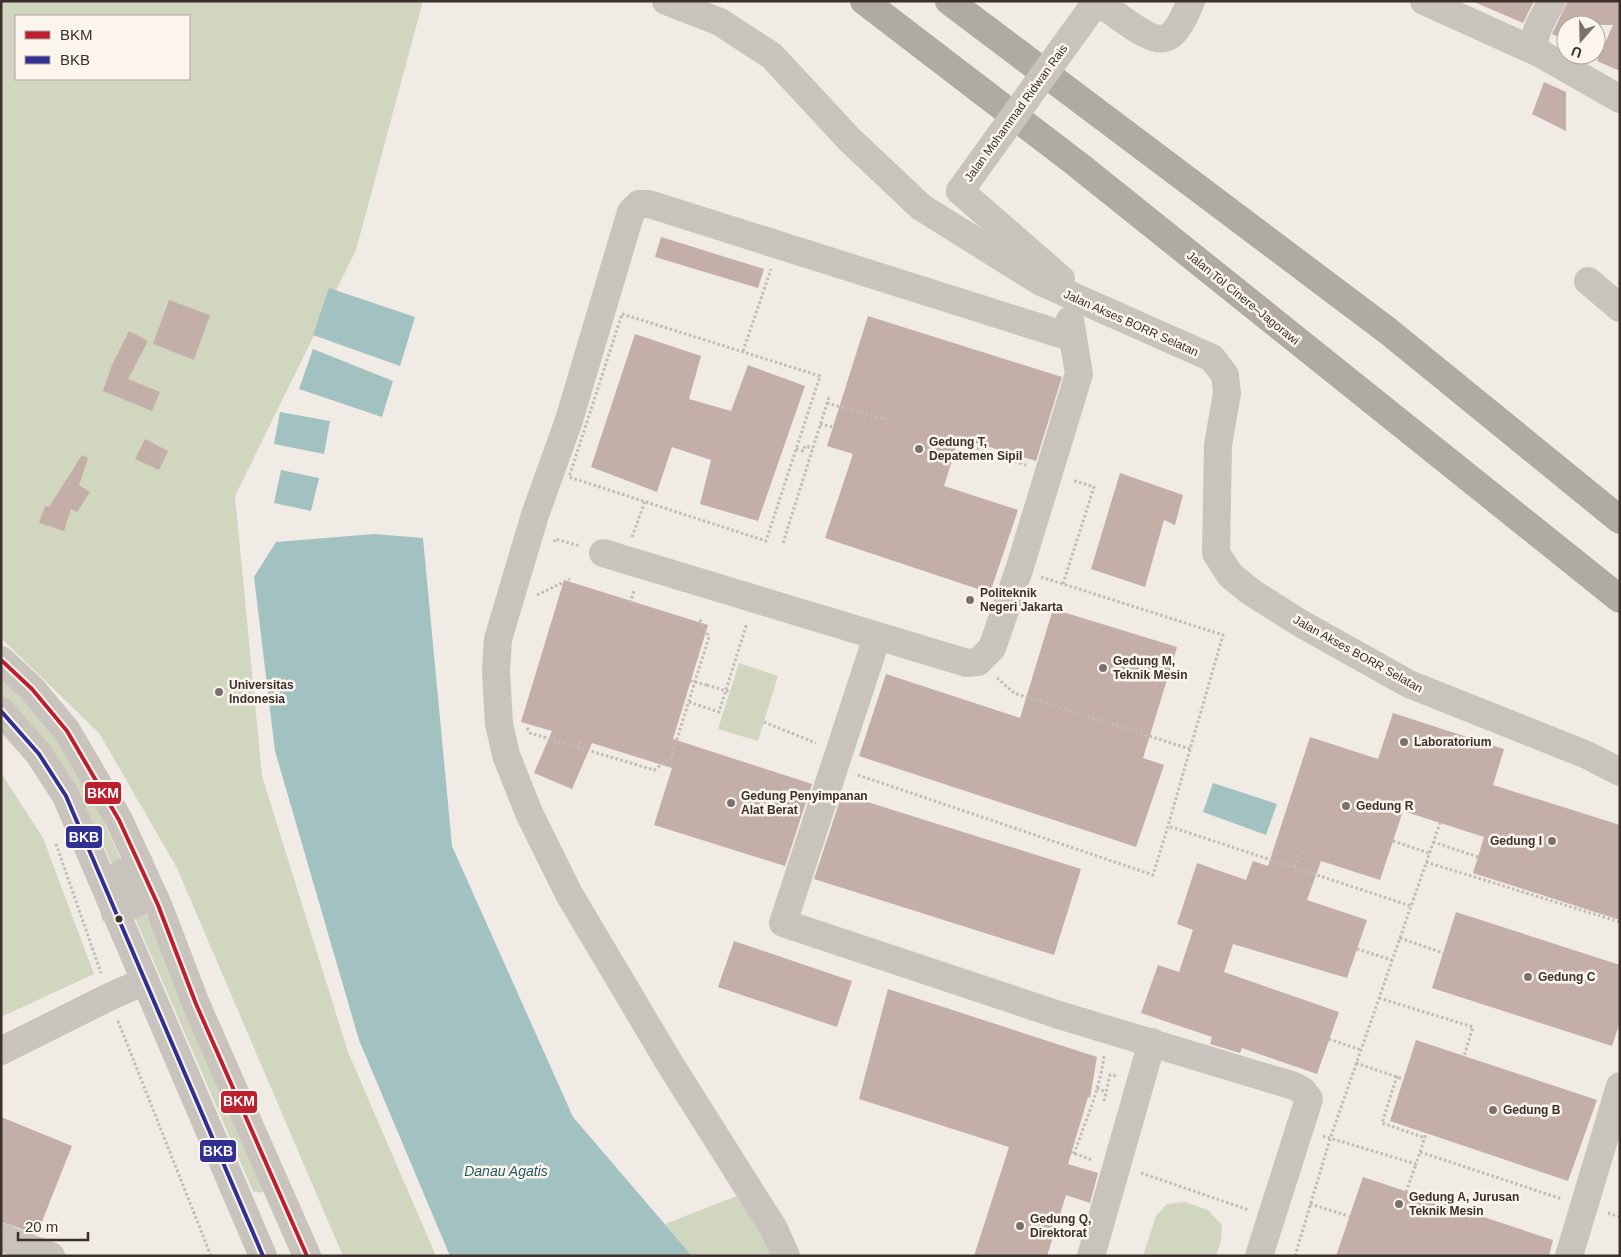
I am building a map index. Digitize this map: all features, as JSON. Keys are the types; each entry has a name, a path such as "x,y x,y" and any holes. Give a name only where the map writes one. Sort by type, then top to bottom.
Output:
{"highway":[{"name":"Jalan Tol Cinere–Jagorawi","path":"864,1 1077,164 1620,599"},
{"path":"948,1 1388,331 1620,520"}],"street":[{"name":"Jalan Akses BORR Selatan","path":"666,1 720,22 772,56 848,139 921,206 1041,282 1066,295 1212,358 1225,375 1227,393 1218,445 1216,553 1230,575 1251,592 1300,623 1410,684 1587,754 1620,772"},
{"name":"Jalan Mohammad Ridwan Rais","path":"978,662 992,648 1050,473 1079,374 1065,286 1054,272 960,191 1089,12 1099,3 1147,36 1161,39 1169,37 1177,28 1192,1"},
{"path":"1424,1 1537,52 1620,99"},
{"path":"1537,52 1534,46 1537,31 1552,1"},
{"path":"786,1256 774,1229 670,1064 569,894 529,813 506,755 498,707 496,671 498,639 532,524 569,420 631,212 639,204 658,207 1073,338"},
{"path":"1588,281 1620,308"},
{"path":"613,556 967,663 978,662"},
{"path":"877,636 783,923 1059,1015 1294,1086 1303,1091 1309,1099 1259,1256"},
{"path":"1,660 32,688 67,731 99,782 140,865 196,1004 307,1256"},
{"path":"1,711 39,754 66,796 263,1256"},
{"path":"115,913 135,904 121,874 140,865"},
{"path":"1,1051 109,996 145,981"},
{"path":"1091,1256 1108,1164 1152,1042"},
{"path":"1569,1256 1620,1086"},
{"path":"251,1226 287,1212"},
{"path":"1,1237 51,1256"}],"path":[{"path":"743,351 773,262"},
{"path":"622,314 743,351 820,376 766,541 569,477 622,314"},
{"path":"783,543 829,397"},
{"path":"827,403 891,421"},
{"path":"820,424 833,427"},
{"path":"958,442 1094,487 1063,584"},
{"path":"796,449 803,451 805,446 813,448"},
{"path":"613,556 645,501"},
{"path":"552,549 555,539 572,544"},
{"path":"764,722 837,760 1153,875 1223,635 1019,570"},
{"path":"538,595 570,579"},
{"path":"535,604 541,585"},
{"path":"630,603 634,591"},
{"path":"690,702 719,712 728,692 748,617"},
{"path":"525,726 530,733 654,770 671,758 690,702 709,637 699,618"},
{"path":"978,662 1014,692 1190,749"},
{"path":"690,681 728,692"},
{"path":"579,748 581,740"},
{"path":"1295,1256 1330,1139 1440,823"},
{"path":"1168,826 1411,906"},
{"path":"1393,841 1429,853"},
{"path":"1433,842 1478,856"},
{"path":"1294,867 1299,853"},
{"path":"1426,862 1620,922"},
{"path":"1283,871 1285,864"},
{"path":"1400,938 1443,953"},
{"path":"1357,949 1392,960"},
{"path":"1379,998 1473,1027 1464,1056"},
{"path":"1329,1039 1361,1050"},
{"path":"1104,1052 1097,1088 1072,1153 1271,1217"},
{"path":"1356,1063 1404,1079"},
{"path":"1397,1076 1382,1123 1426,1135 1406,1192"},
{"path":"1097,1088 1106,1092"},
{"path":"1300,1126 1330,1139 1416,1164"},
{"path":"1420,1152 1620,1217"},
{"path":"1310,1204 1349,1216"}],"green space":[{"path":"1,1 423,1 356,250 235,496 262,776 348,1052 436,1256 343,1256 177,868 99,733 1,638"},
{"path":"739,663 778,676 758,741 718,729"},
{"path":"1,674 19,692 79,768 151,925 264,1190 261,1193 253,1191 100,837 57,756 1,696"},
{"path":"1,773 43,838 94,974 1,1017"},
{"path":"739,1195 775,1256 692,1256 665,1224"},
{"path":"1185,1202 1208,1210 1222,1225 1221,1241 1216,1256 1143,1256 1156,1216 1167,1204"}],"water":[{"path":"329,288 415,317 400,366 313,335"},
{"path":"313,349 393,381 382,417 299,389"},
{"path":"280,412 330,421 324,454 274,444"},
{"path":"281,470 319,478 311,511 274,503"},
{"name":"Danau Agatis","path":"374,534 423,538 452,846 573,1117 692,1256 450,1256 359,1040 275,751 254,577 276,542"},
{"path":"1213,783 1277,804 1266,835 1203,812"}],"building":[{"path":"1472,1 1534,1 1523,23"},
{"path":"1568,1 1620,1 1620,71 1606,65 1606,41 1613,25 1606,25 1606,15 1561,15"},
{"path":"1556,26 1556,36 1552,34"},
{"path":"1544,82 1566,92 1566,131 1532,114"},
{"path":"661,237 764,269 758,288 655,257"},
{"path":"169,300 210,315 194,360 153,344"},
{"name":"Gedung T, Depatemen Sipil","path":"868,316 1062,377 1036,461 959,438 944,486 1018,510 990,593 825,538 853,454 827,446"},
{"path":"129,331 148,341 128,379 160,392 152,411 103,391 112,365"},
{"path":"635,334 701,356 689,399 731,411 748,365 805,386 758,521 700,504 711,460 672,447 657,492 591,467"},
{"path":"145,439 168,451 159,470 135,459"},
{"path":"82,455 88,458 79,485 90,492 77,512 71,509 64,531 39,523 45,506 49,507"},
{"path":"1120,473 1183,495 1175,525 1164,520 1145,587 1091,569"},
{"path":"564,580 708,625 673,739 812,784 785,866 654,825 672,768 592,743 572,789 534,773 552,731 521,722"},
{"path":"1053,609 1177,647 1143,758 1164,765 1136,847 859,756 886,674 1020,718"},
{"path":"1393,713 1504,749 1493,785 1620,825 1620,920 1473,873 1484,837 1403,811 1380,880 1321,861 1307,900 1367,920 1347,978 1233,944 1224,972 1339,1012 1317,1074 1242,1048 1240,1053 1210,1044 1212,1037 1141,1013 1158,965 1179,972 1193,930 1177,924 1197,863 1246,880 1253,861 1268,866 1310,737 1378,759"},
{"path":"842,794 1081,869 1054,955 814,879"},
{"name":"Gedung C","path":"1456,912 1620,965 1620,1022 1612,1046 1432,988"},
{"path":"734,941 852,981 837,1027 718,987"},
{"path":"888,989 1097,1057 1090,1098 1088,1097 1068,1164 1098,1173 1090,1203 1066,1195 1047,1256 974,1256 1009,1147 859,1099"},
{"name":"Gedung B","path":"1416,1040 1597,1100 1568,1181 1390,1121"},
{"path":"1,1117 72,1146 37,1234 1,1222"},
{"name":"Gedung A, Jurusan Teknik Mesin","path":"1363,1177 1553,1240 1549,1256 1336,1256"}],"transit line":[{"name":"BKM","path":"1,660 32,689 67,731 119,820 158,905 196,1004 307,1256"},
{"name":"BKB","path":"1,711 39,754 66,796 263,1256"}],"place":[{"name":"Gedung T, Depatemen Sipil","path":"919,449"},
{"name":"Politeknik Negeri Jakarta","path":"970,600"},
{"name":"Gedung M, Teknik Mesin","path":"1103,668"},
{"name":"Universitas Indonesia","path":"219,692"},
{"name":"Laboratorium","path":"1404,742"},
{"name":"Gedung Penyimpanan Alat Berat","path":"731,803"},
{"name":"Gedung R","path":"1346,806"},
{"name":"Gedung I","path":"1552,841"},
{"name":"Gedung C","path":"1528,977"},
{"name":"Gedung B","path":"1493,1110"},
{"name":"Gedung A, Jurusan Teknik Mesin","path":"1399,1204"},
{"name":"Gedung Q, Direktorat","path":"1020,1226"}]}
